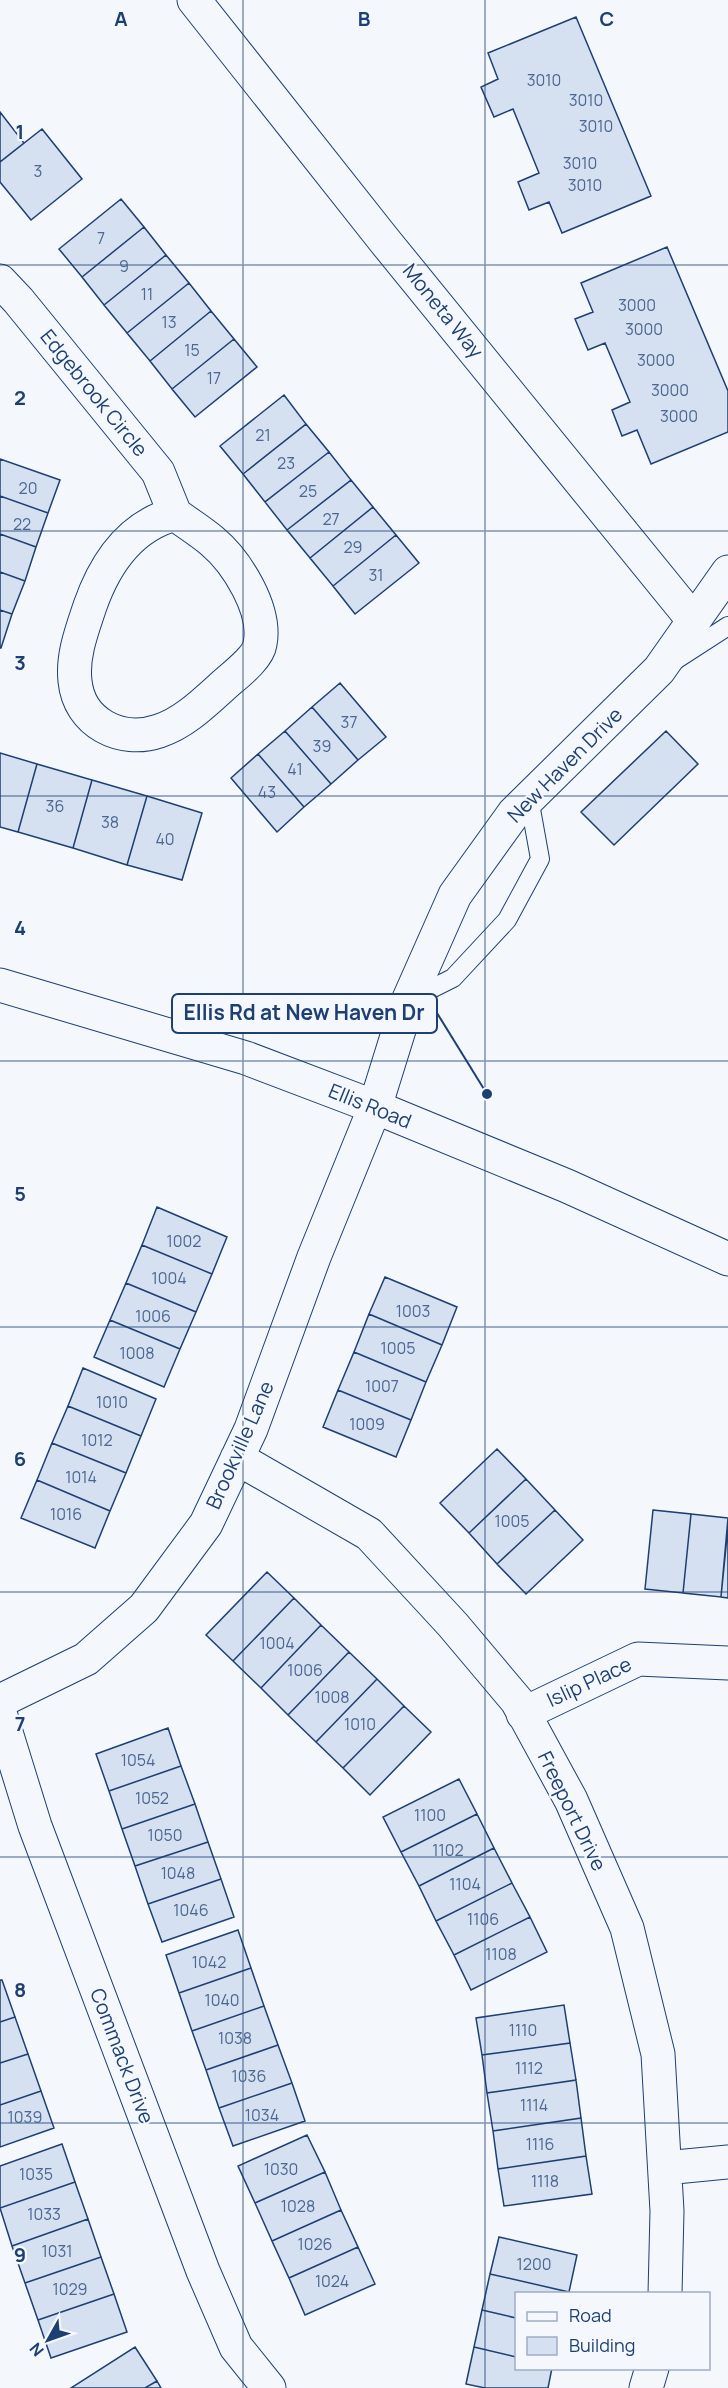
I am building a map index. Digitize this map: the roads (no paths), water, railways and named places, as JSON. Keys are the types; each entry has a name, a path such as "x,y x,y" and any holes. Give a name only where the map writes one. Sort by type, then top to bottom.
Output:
{"street":[{"name":"Moneta Way","path":"195,0 384,240 694,621"},
{"name":"Edgebrook Circle","path":"0,281 158,472 175,514"},
{"path":"175,514 214,542 246,581 260,614 260,645 246,666 190,714 159,732 127,736 103,728 83,708 75,682 76,653 91,603 111,562 130,536 155,519 175,514"},
{"name":"New Haven Drive","path":"375,1107 408,1001 455,896 514,813 659,670 728,572"},
{"name":"Ellis Road","path":"0,985 246,1058 375,1107 567,1186 728,1259"},
{"name":"Brookville Lane","path":"0,1701 86,1659 144,1608 206,1524 251,1429 314,1257 375,1107"},
{"name":"Freeport Drive","path":"237,1458 369,1534 453,1625 517,1701 570,1800 627,1928 658,2054 667,2211 665,2292"},
{"name":"Islip Place","path":"523,1714 638,1659 728,1663"},
{"name":"Commack Drive","path":"0,1713 12,1758 35,1826 203,2271 236,2347 268,2388"},
{"path":"665,2168 728,2162"},
{"path":"645,2388 651,2370"}],"lane":[{"path":"659,670 728,626"},
{"path":"408,1001 453,978 507,920 540,859 529,798"}],"place":[{"name":"Ellis Rd at New Haven Dr","path":"487,1094"}]}
